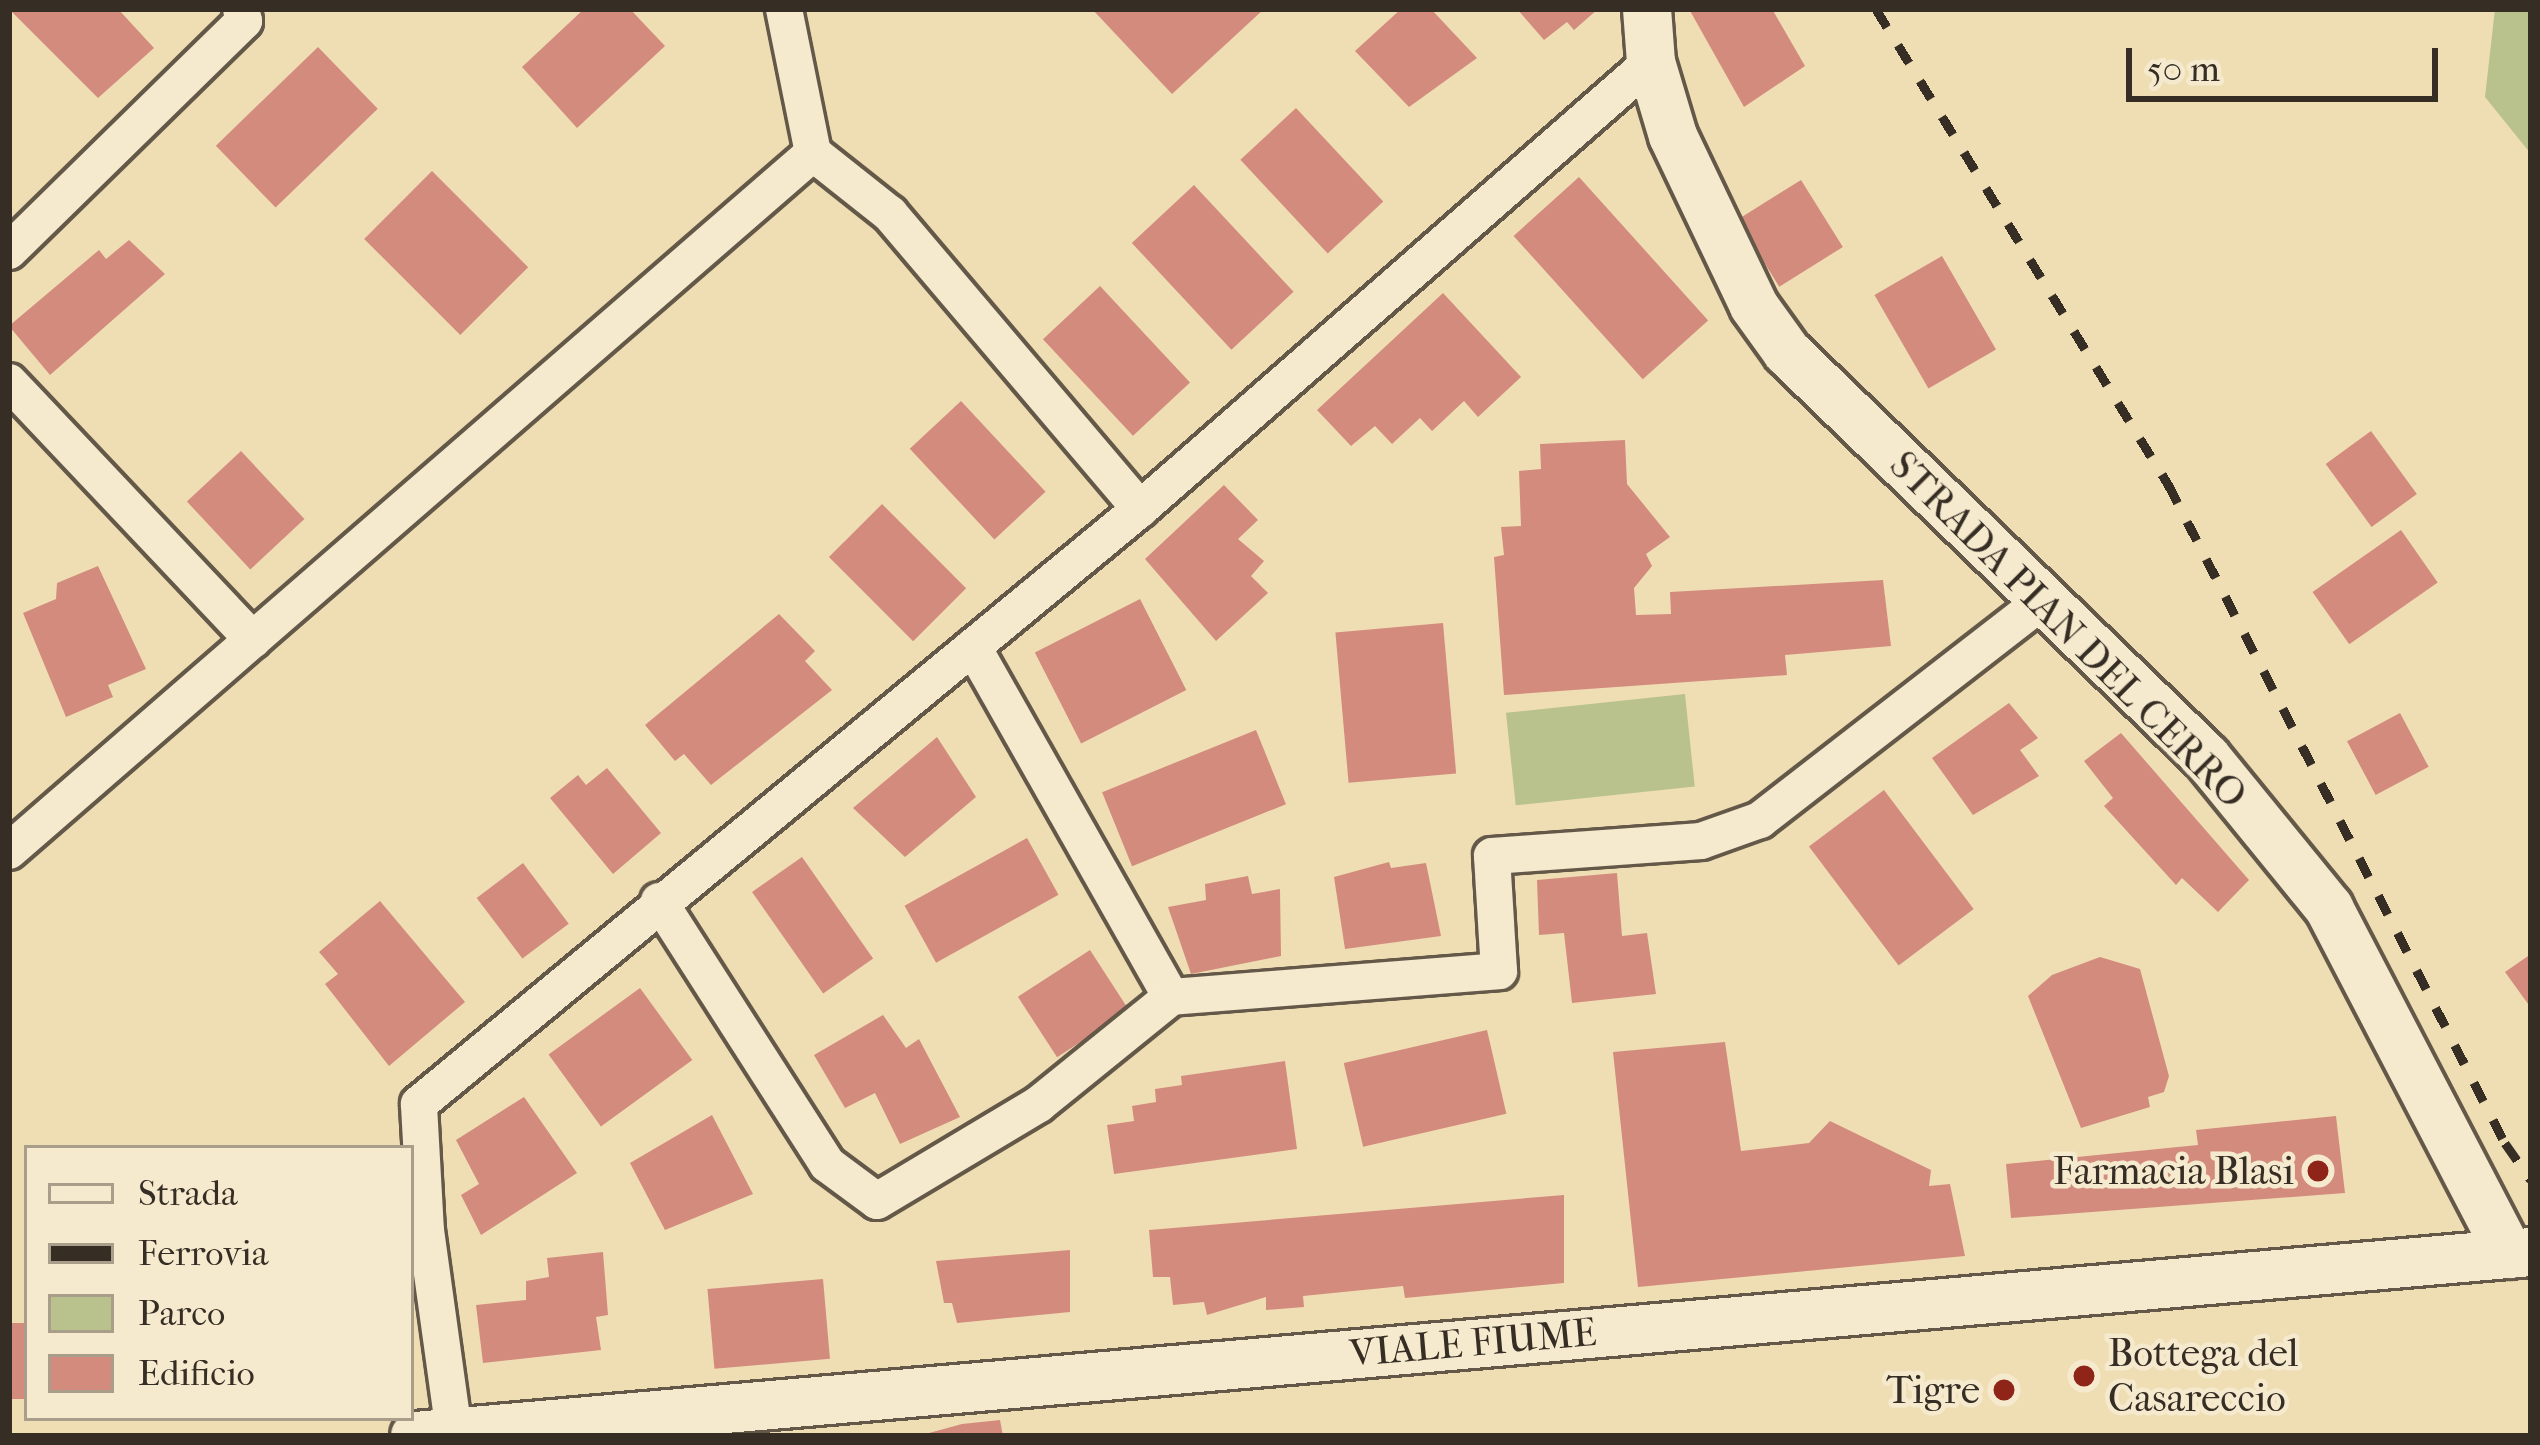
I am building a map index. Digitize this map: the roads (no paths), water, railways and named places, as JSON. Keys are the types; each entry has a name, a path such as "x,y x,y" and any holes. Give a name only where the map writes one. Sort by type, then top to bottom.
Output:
{"main road":[{"name":"STRADA PIAN DEL CERRO","path":"1647,9 1651,62 1726,260 1787,352 2206,757 2329,908 2520,1253"},
{"name":"VIALE FIUME","path":"435,1434 780,1419 2520,1253"}],"street":[{"path":"9,251 244,21 241,9"},
{"path":"784,9 813,153 890,214 1140,509"},
{"path":"435,1434 418,1104 1140,509 1651,62"},
{"path":"9,851 813,153"},
{"path":"9,382 254,640"},
{"path":"659,901 827,1164 878,1201 1039,1104 1171,997 1499,971 1492,856 1700,841 1760,820 2042,601"},
{"path":"973,647 1171,997"}],"railway":[{"path":"1876,9 2168,484 2505,1143 2531,1180"}],"place":[{"name":"Farmacia Blasi","path":"2318,1171"},
{"name":"Bottega del Casareccio","path":"2084,1376"},
{"name":"Tigre","path":"2004,1390"}]}
